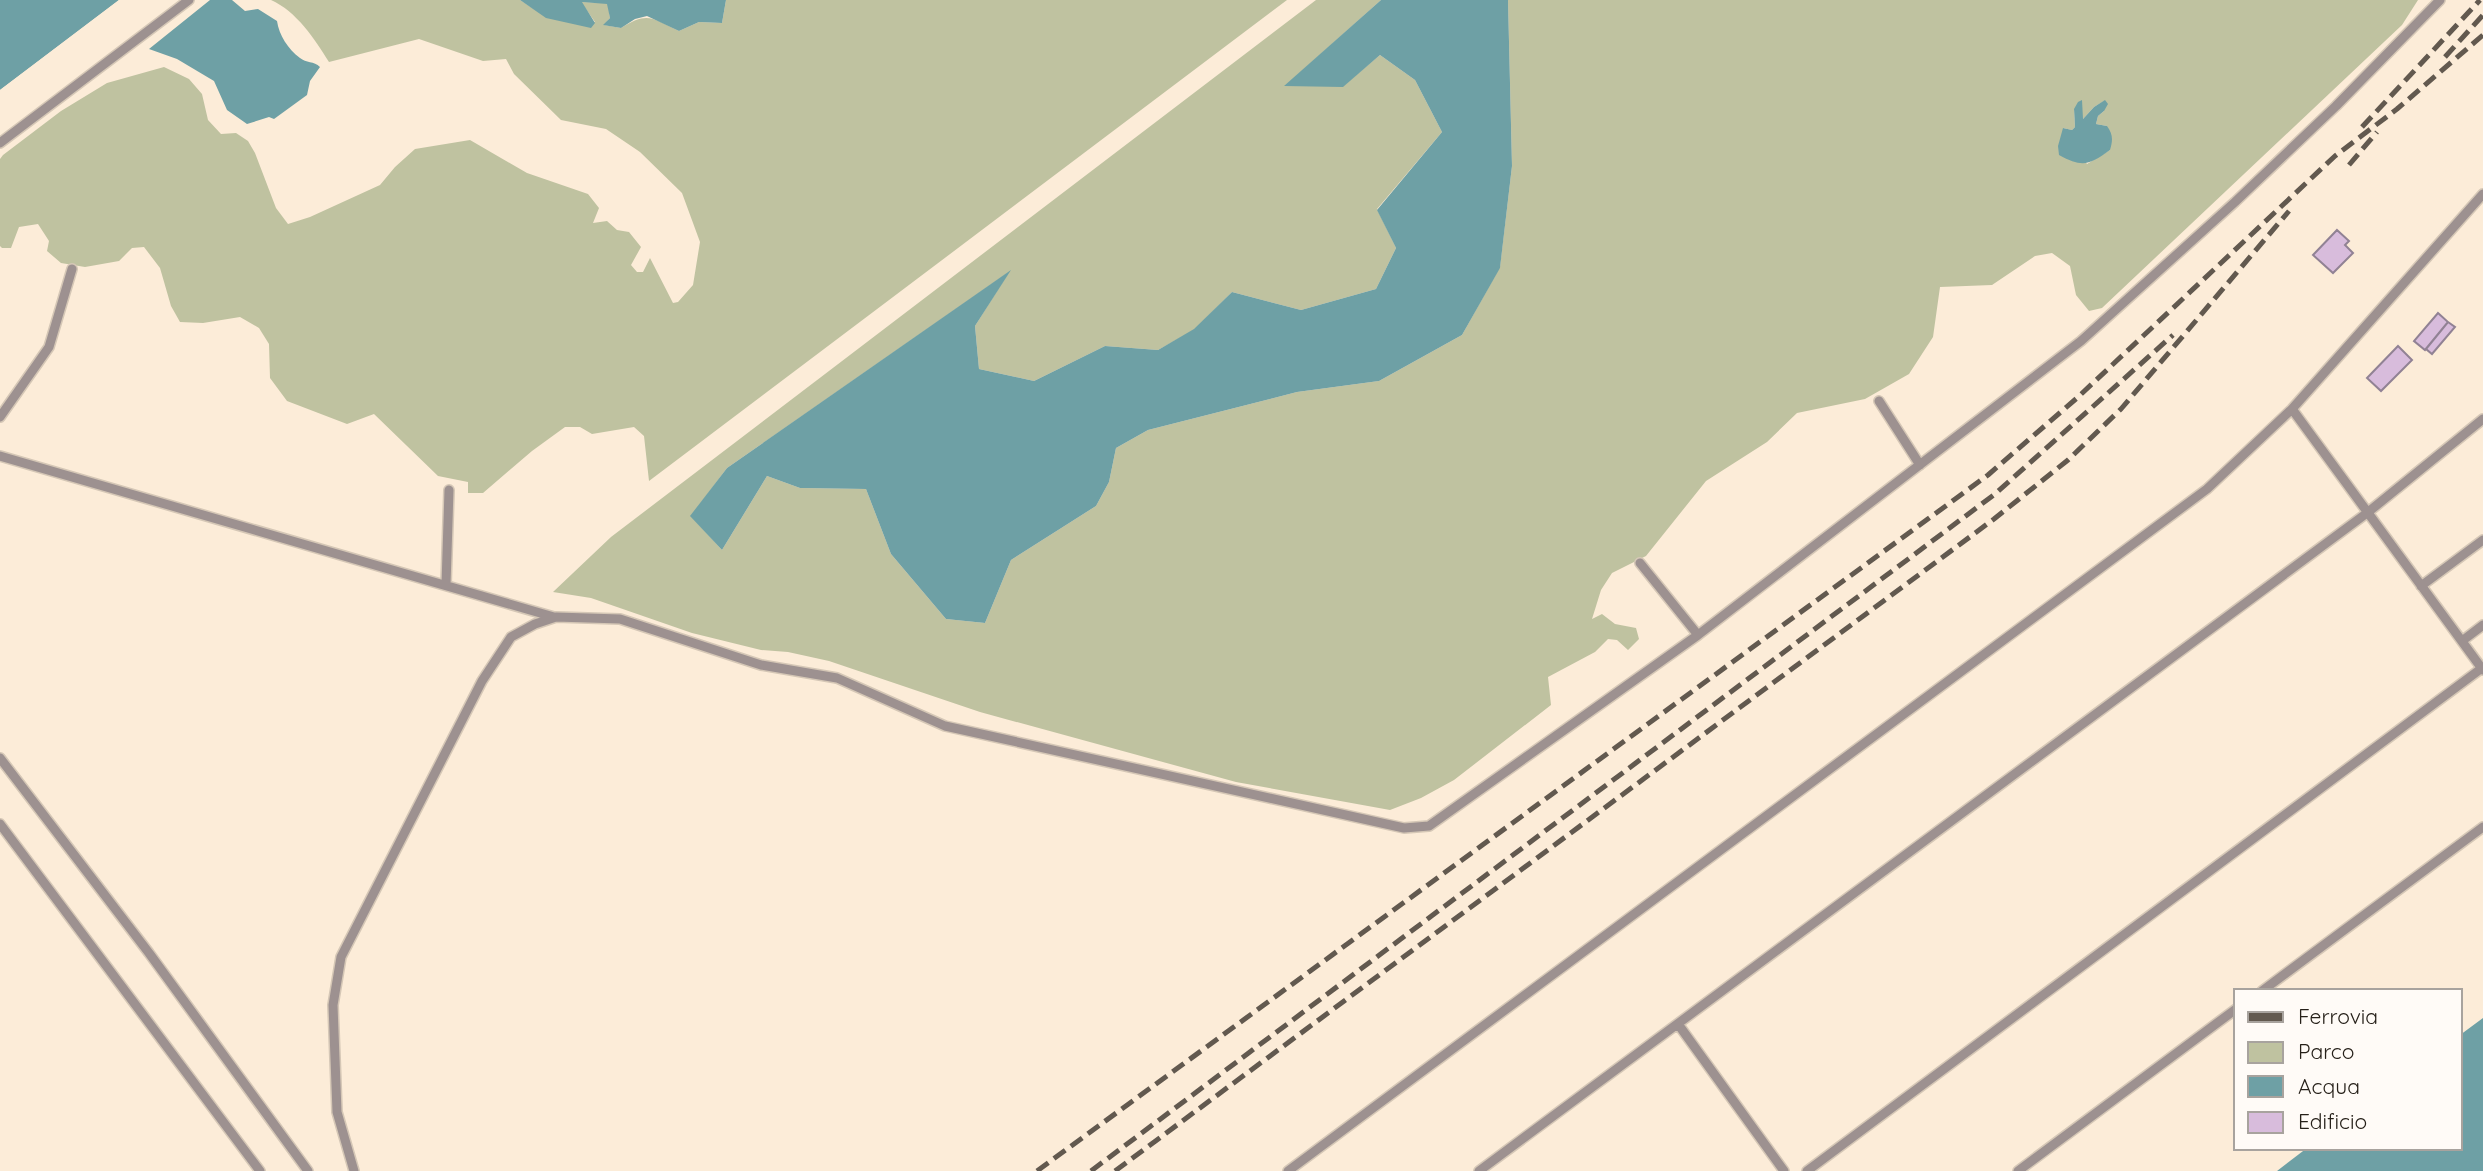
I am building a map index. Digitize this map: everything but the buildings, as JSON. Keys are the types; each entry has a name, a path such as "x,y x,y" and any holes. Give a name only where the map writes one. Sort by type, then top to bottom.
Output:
{"lane":[{"path":"0,143 189,0"},
{"path":"0,456 556,617 620,619 761,665 837,678 945,726 1404,828 1429,826 1698,635 2081,341 2255,183 2336,106 2440,0"},
{"path":"1288,1171 2207,489 2292,409 2483,194"},
{"path":"0,417 49,348 72,269"},
{"path":"1879,401 1920,465"},
{"path":"1807,1171 2482,669 2292,409"},
{"path":"1479,1171 2367,513 2483,419"},
{"path":"446,585 449,490"},
{"path":"2421,586 2483,540"},
{"path":"1640,563 1698,635"},
{"path":"354,1171 337,1112 333,1005 341,957 482,681 511,637 535,624 556,617"},
{"path":"2462,641 2483,625"},
{"path":"0,758 149,953 308,1171"},
{"path":"0,824 260,1171"},
{"path":"2265,989 2483,827"},
{"path":"2018,1171 2234,1010"},
{"path":"1678,1024 1784,1171"}],"green space":[{"path":"271,0 520,0 555,18 595,22 581,2 608,3 610,18 604,25 621,28 638,19 650,18 679,31 699,22 722,23 726,0 1287,0 649,481 644,436 634,427 592,434 580,427 565,427 483,493 468,493 468,482 438,476 374,414 347,424 287,401 270,378 269,344 259,328 240,317 203,323 180,322 171,306 160,268 144,247 132,248 119,261 85,267 61,263 47,251 49,241 38,224 19,227 11,248 0,246 0,159 3,155 61,111 107,83 164,67 189,79 202,94 208,120 221,134 236,133 248,141 276,208 288,224 310,217 380,185 415,149 470,140 527,173 588,194 599,208 593,223 607,221 617,230 629,232 641,247 631,265 637,272 643,272 650,258 673,303 678,302 693,285 700,242 682,193 640,152 606,129 561,120 514,74 506,59 483,61 419,39 329,62 297,18"},
{"path":"1316,0 1381,0 1285,86 1343,86 1380,55 1415,80 1442,132 1377,209 1396,248 1376,289 1301,310 1232,292 1194,330 1158,350 1105,346 1034,381 979,369 975,326 1009,272 727,468 691,516 722,550 767,476 800,488 866,489 891,554 946,619 985,623 1011,560 1096,506 1109,482 1116,448 1148,430 1297,392 1379,381 1462,335 1500,267 1512,166 1508,0 2418,0 2402,25 2102,308 2089,311 2076,295 2070,266 2052,253 2035,256 1992,285 1940,287 1933,337 1909,374 1865,399 1797,413 1767,442 1706,481 1646,556 1612,573 1601,590 1592,619 1602,614 1615,624 1636,628 1639,639 1628,650 1617,640 1608,639 1595,652 1548,677 1551,705 1454,780 1421,798 1390,810 1236,782 980,712 829,661 788,652 761,650 692,633 591,598 553,592 611,537","holes":["2104,101 2104,111 2098,116 2096,124 2107,126 2110,150 2087,164 2063,128 2072,130 2075,127 2074,109 2083,119"]}],"water":[{"path":"0,0 119,0 0,90"},
{"path":"210,0 232,0 245,11 258,9 277,21 282,36 292,50 302,60 320,67 310,81 307,95 274,119 269,117 247,124 227,110 214,81 177,59 149,49"},
{"path":"520,0 726,0 722,23 699,22 679,31 647,16 635,19 621,28 603,25 610,18 607,4 582,2 595,23 591,28 546,18"},
{"path":"1381,0 1508,0 1512,166 1500,268 1462,335 1379,381 1297,392 1148,430 1116,448 1109,482 1096,506 1011,560 985,623 946,619 891,554 866,489 800,488 767,476 722,550 690,516 727,468 1011,270 975,326 979,369 1034,381 1105,346 1158,350 1194,329 1232,292 1301,310 1376,289 1396,248 1377,210 1442,132 1415,80 1380,55 1343,87 1284,86"},
{"path":"2082,100 2083,119 2105,100 2108,104 2098,116 2096,124 2107,126 2112,140 2110,150 2086,163 2074,162 2059,155 2058,146 2063,128 2072,130 2075,127 2074,109"},
{"path":"2483,1018 2483,1171 2277,1171 2304,1150 2462,1150 2462,1034"}],"pier":[{"path":"122,0 121,3 0,93 0,90"}],"railway":[{"path":"2362,127 2480,0"},
{"path":"2445,57 2483,15"},
{"path":"1037,1171 1988,475 2077,398 2335,156 2397,109 2483,35"},
{"path":"2349,165 2377,132"},
{"path":"1115,1171 1994,519 2068,460 2121,409 2289,211"},
{"path":"1091,1171 1995,494 2173,335"}]}
